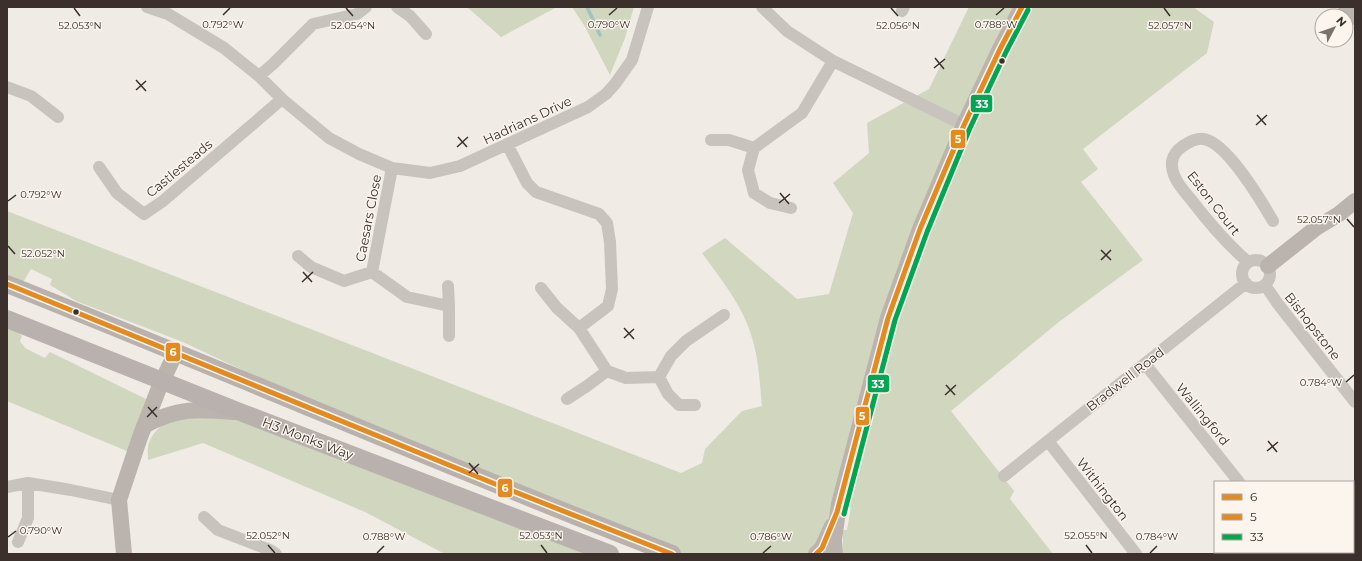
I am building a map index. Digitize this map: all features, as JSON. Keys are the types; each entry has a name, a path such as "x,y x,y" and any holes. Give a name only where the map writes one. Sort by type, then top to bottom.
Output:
{"main road":[{"path":"13,286 408,448 671,553"},
{"name":"H3 Monks Way","path":"7,319 162,382 610,554"}],"street":[{"name":"Hadrians Drive","path":"147,7 168,14 224,48 259,76 282,99 329,138 359,154 392,168 430,173 460,166 588,107 606,94 632,60 648,7"},
{"path":"259,76 313,24 357,14 366,7"},
{"path":"397,7 410,16 426,34"},
{"path":"762,7 787,31 834,61 964,126"},
{"path":"835,554 834,540 838,512 888,318 920,229 964,126 1000,49 1022,7"},
{"path":"1346,7 1355,17"},
{"path":"791,208 770,203 754,193 748,170 754,148 802,113 834,61"},
{"path":"7,87 31,96 58,118"},
{"name":"Castlesteads","path":"99,167 117,193 144,214 163,201 282,99"},
{"name":"Eston Court","path":"1248,262 1229,245 1176,181 1171,165 1172,158 1179,149 1196,140 1203,139 1212,142 1234,163 1259,198 1273,221"},
{"path":"712,140 728,140 754,148"},
{"path":"508,144 527,183 536,192 599,214 607,223 610,242 612,289 608,306 579,328"},
{"name":"Caesars Close","path":"372,272 392,168"},
{"path":"1268,266 1316,228 1339,214 1355,201"},
{"name":"Caesars Close","path":"298,256 311,267 344,281 372,272"},
{"path":"1259,260 1268,266 1269,278 1265,285 1257,288 1246,283 1242,277 1242,273 1248,262 1259,260"},
{"name":"Caesars Close","path":"372,272 407,297 449,306"},
{"name":"Bradwell Road","path":"1004,476 1246,283"},
{"name":"Bishopstone","path":"1265,285 1278,304 1355,402"},
{"path":"448,286 449,336"},
{"path":"541,288 557,308 579,328 607,371 626,378 660,377"},
{"path":"660,377 672,356 686,341 724,315"},
{"path":"124,554 119,500 144,426 176,352"},
{"name":"Wallingford","path":"1145,364 1238,481"},
{"path":"567,399 607,371"},
{"path":"660,377 668,394 679,405 695,405"},
{"path":"144,426 157,418 185,410 240,412"},
{"name":"Withington","path":"1048,441 1136,554"},
{"path":"7,488 28,483 119,500"},
{"path":"18,542 28,518 28,483"},
{"path":"816,554 822,548 838,512"},
{"path":"204,517 218,530 270,550 276,554"}],"green space":[{"path":"467,7 557,7 501,37"},
{"path":"572,7 634,7 625,38 610,75 584,25"},
{"path":"969,7 1193,7 1214,22 1207,53 1083,149 1098,169 1081,182 1143,260 1060,321 951,411 1014,491 1010,499 1053,554 843,554 843,530 847,530 851,507 839,504 816,554 674,554 408,448 183,342 76,301 50,285 52,279 31,269 19,289 7,284 7,211 681,473 702,463 705,449 742,411 762,406 757,360 754,345 745,319 725,285 702,253 725,238 797,299 829,294 853,213 833,183 869,153 867,123 929,89"},
{"path":"7,321 22,336 20,341 25,348 45,358 50,352 146,399 129,452 7,401"},
{"path":"189,414 226,417 250,423 401,474 621,554 445,554 365,512 203,443 148,460 148,445 160,427 177,418"}],"waterway":[{"path":"587,7 600,35"}],"transit line":[{"name":"5","path":"816,554 822,548 837,512 888,318 920,229 964,125 1000,49 1022,7"},
{"name":"33","path":"844,514 895,320 927,232 970,128 1006,52 1028,10"},
{"name":"6","path":"7,284 505,488 672,554"}]}
